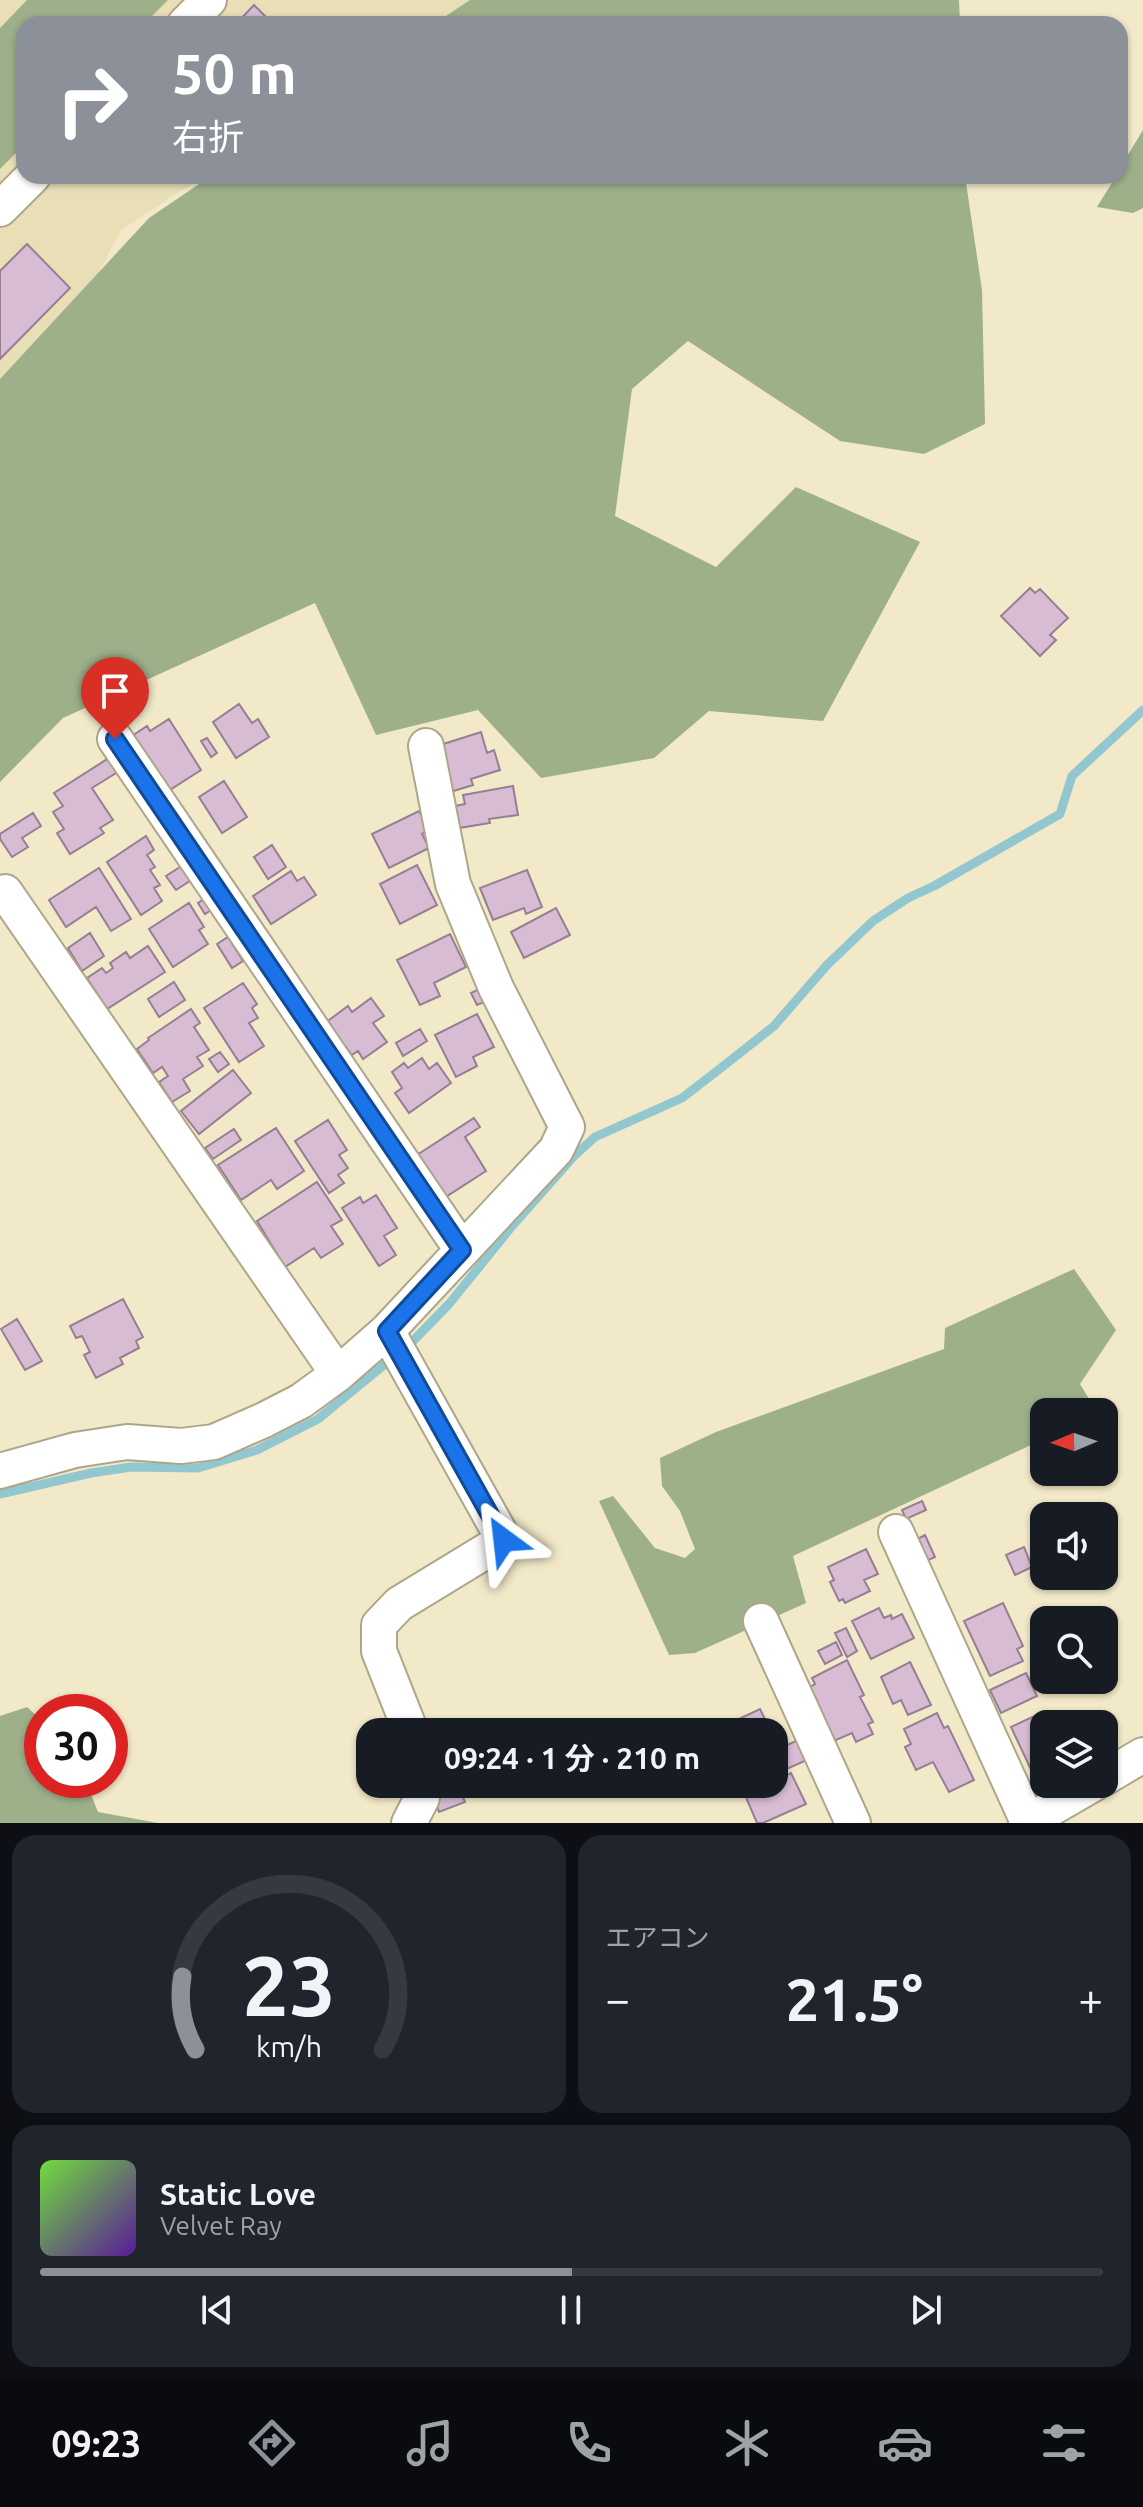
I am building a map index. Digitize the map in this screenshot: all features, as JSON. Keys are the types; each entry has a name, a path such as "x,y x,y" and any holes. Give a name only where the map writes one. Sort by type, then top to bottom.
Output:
{"street":[{"path":"193,16 209,0"},
{"path":"0,209 25,184"},
{"path":"115,739 462,1250"},
{"path":"0,1471 75,1450 127,1442 181,1446 214,1442 301,1401 338,1374 387,1331 556,1150 567,1127 496,988 453,884 426,746"},
{"path":"5,892 338,1374"},
{"path":"387,1331 504,1540 399,1604 379,1625 379,1651 405,1718"},
{"path":"896,1532 1027,1822 1069,1798"},
{"path":"761,1621 853,1823"},
{"path":"1118,1770 1143,1755"},
{"path":"409,1823 422,1798"}],"shaded area":[{"path":"0,0 476,0 451,16 16,16 16,184 192,184 121,230 83,302 0,387"}],"green space":[{"path":"27,0 168,0 152,16 16,16 16,153 0,169 0,28"},
{"path":"470,0 959,0 960,16 446,16"},
{"path":"1143,130 1143,208 1133,213 1097,207 1111,184 1128,184 1128,155"},
{"path":"199,184 966,184 982,290 985,424 924,454 840,441 688,341 632,389 615,516 716,567 796,487 920,542 823,721 709,711 654,758 541,778 478,710 376,735 315,603 63,718 0,782 0,379 149,218"},
{"path":"1074,1269 1116,1330 1080,1384 1088,1398 1030,1398 1030,1446 793,1556 806,1603 695,1653 669,1655 599,1501 613,1496 655,1548 685,1558 695,1549 680,1511 662,1486 660,1458 716,1432 944,1349 945,1328"},
{"path":"24,1708 24,1798 92,1798 98,1812 158,1823 0,1823 0,1716"}],"building":[{"path":"254,5 265,16 244,16"},
{"path":"27,244 70,288 0,359 0,271"},
{"path":"1030,588 1035,593 1040,589 1068,618 1050,635 1056,640 1040,656 1001,616"},
{"path":"239,704 252,723 258,719 269,737 236,758 213,722"},
{"path":"169,719 201,770 165,793 129,738 147,726 150,731"},
{"path":"481,732 487,753 494,750 500,770 471,779 473,785 447,793 437,746"},
{"path":"207,738 217,753 211,757 201,741"},
{"path":"112,756 121,770 92,788 113,820 100,828 104,833 70,854 57,833 64,829 53,812 63,806 54,793"},
{"path":"224,781 247,817 222,833 199,797"},
{"path":"513,786 518,815 459,828 455,806 465,804 463,795"},
{"path":"419,811 429,830 422,834 429,848 389,868 372,834"},
{"path":"33,813 41,826 22,838 28,847 12,857 0,834"},
{"path":"146,836 154,850 147,855 155,867 150,870 160,885 154,888 162,901 141,915 107,862"},
{"path":"272,845 286,867 268,879 254,857"},
{"path":"183,865 193,879 176,890 166,876"},
{"path":"417,865 437,905 400,924 380,884"},
{"path":"99,868 131,919 111,931 96,907 66,927 49,900"},
{"path":"527,870 542,907 526,914 524,908 493,920 480,888"},
{"path":"291,871 297,881 304,877 316,895 271,924 253,896"},
{"path":"204,899 211,910 205,914 198,903"},
{"path":"189,903 204,927 199,930 208,944 173,967 149,929"},
{"path":"556,908 570,935 524,958 511,932"},
{"path":"90,933 104,956 82,971 68,948"},
{"path":"450,934 466,967 434,983 440,996 420,1005 397,960"},
{"path":"228,937 243,961 232,968 217,944"},
{"path":"148,946 165,972 107,1009 87,978 102,968 106,973 113,968 110,963 126,952 130,958"},
{"path":"174,982 185,1000 159,1017 148,999"},
{"path":"243,983 257,1004 252,1008 258,1018 249,1023 264,1046 239,1062 204,1008"},
{"path":"483,987 489,1000 477,1005 471,993"},
{"path":"371,998 384,1016 373,1023 387,1042 363,1059 358,1051 352,1055 344,1048 325,1023 348,1006 352,1012"},
{"path":"191,1009 200,1023 194,1027 209,1050 197,1057 203,1066 183,1079 190,1091 172,1102 159,1082 168,1076 162,1067 153,1073 137,1049"},
{"path":"477,1014 494,1047 473,1057 477,1066 456,1077 435,1035"},
{"path":"420,1029 427,1041 403,1056 396,1043"},
{"path":"220,1052 229,1064 218,1072 209,1059"},
{"path":"422,1058 429,1069 437,1063 451,1083 409,1113 395,1093 402,1088 392,1072 404,1063 408,1068"},
{"path":"233,1070 251,1093 199,1134 181,1111"},
{"path":"474,1118 480,1127 465,1137 486,1171 444,1198 417,1155"},
{"path":"328,1120 347,1150 339,1155 348,1168 338,1175 344,1183 329,1193 295,1141"},
{"path":"276,1128 304,1171 277,1189 271,1180 241,1200 218,1165"},
{"path":"234,1129 241,1140 213,1159 205,1148"},
{"path":"317,1182 342,1220 331,1226 343,1244 321,1258 314,1248 285,1267 257,1221"},
{"path":"376,1195 397,1228 384,1236 396,1255 379,1266 342,1208 360,1197 363,1203"},
{"path":"123,1299 143,1337 136,1341 139,1348 120,1358 123,1364 96,1378 84,1355 90,1352 82,1336 76,1338 70,1326"},
{"path":"17,1319 42,1361 25,1370 1,1329"},
{"path":"922,1501 926,1510 906,1519 902,1510"},
{"path":"925,1535 935,1557 924,1562 914,1541"},
{"path":"1024,1547 1030,1568 1015,1575 1006,1555"},
{"path":"866,1549 878,1574 864,1580 870,1591 845,1603 843,1599 839,1601 830,1582 834,1580 828,1567"},
{"path":"1003,1603 1023,1646 1017,1649 1023,1661 990,1676 964,1621"},
{"path":"879,1608 884,1618 891,1615 892,1619 902,1614 914,1638 871,1659 852,1621"},
{"path":"846,1628 857,1651 847,1657 835,1633"},
{"path":"836,1642 842,1655 825,1664 818,1651"},
{"path":"847,1660 864,1695 860,1697 873,1722 868,1724 873,1734 856,1742 852,1733 829,1743 808,1688 815,1684 812,1678"},
{"path":"910,1662 931,1705 908,1715 901,1700 893,1704 881,1677"},
{"path":"1026,1673 1030,1694 1037,1696 1001,1713 990,1690"},
{"path":"760,1709 764,1718 741,1718"},
{"path":"937,1713 944,1728 948,1726 974,1780 949,1792 933,1762 916,1770 905,1747 911,1744 904,1729"},
{"path":"1030,1718 1030,1767 1011,1727"},
{"path":"800,1739 809,1759 788,1768 788,1745"},
{"path":"791,1773 806,1804 757,1823 746,1798 788,1798 788,1774"},
{"path":"434,1798 463,1798 465,1802 439,1812"}],"waterway":[{"path":"0,1494 131,1467 198,1468 257,1450 318,1419 412,1342 449,1304 574,1156 595,1137 682,1098 717,1071 774,1026 827,965 873,921 908,898 1060,814 1072,776 1143,710"}],"route":[{"path":"115,739 462,1250 387,1331 504,1540"}]}
